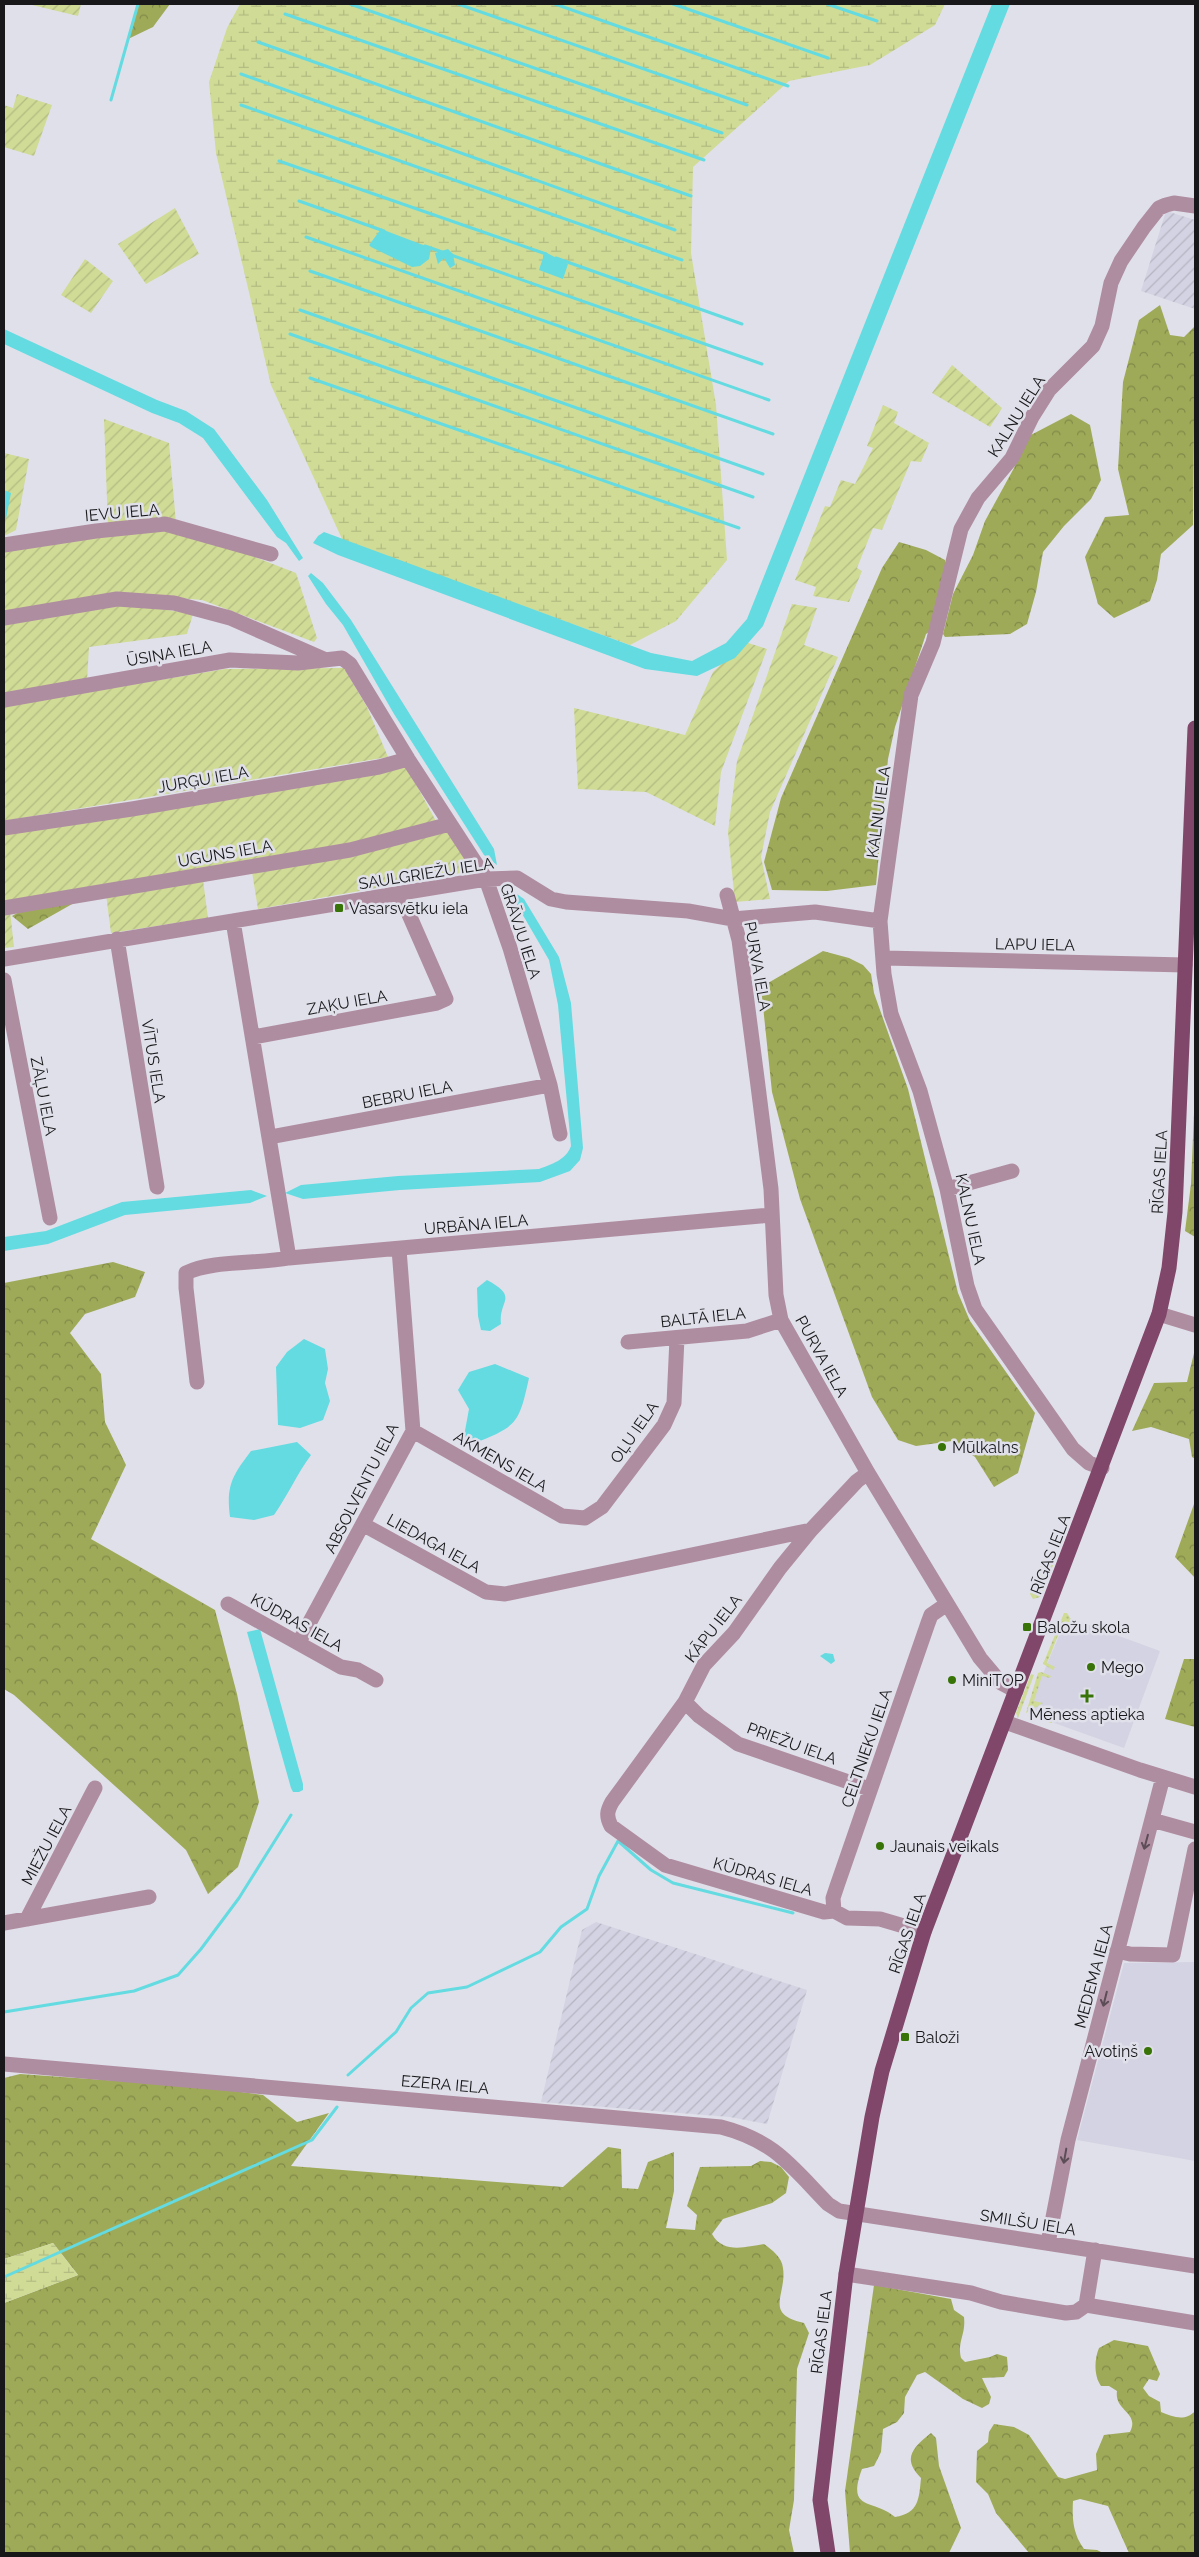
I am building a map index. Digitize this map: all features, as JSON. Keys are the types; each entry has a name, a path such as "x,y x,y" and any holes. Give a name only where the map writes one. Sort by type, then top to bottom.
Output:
{"main road":[{"name":"RĪGAS IELA","path":"828,2553 820,2500 846,2274 855,2212 878,2088 924,1932 1159,1314 1169,1268 1175,1212 1195,728"}],"street":[{"name":"KALNU IELA","path":"1102,1468 1089,1463 1073,1449 975,1309 967,1286 947,1189 920,1090 886,993 880,921 911,695 933,643 961,529 978,498 1012,458 1032,417 1049,390 1093,346 1102,326 1111,283 1121,261 1144,227 1159,208 1166,205 1174,203 1195,206"},
{"name":"IEVU IELA","path":"4,545 96,530 165,524 271,554"},
{"path":"4,618 117,599 174,603 230,618 324,659"},
{"name":"ŪSIŅA IELA","path":"4,700 230,660 298,663 342,658"},
{"name":"GRĀVJU IELA","path":"342,658 350,664 408,759 486,879 510,948 550,1085 560,1134"},
{"name":"JURĢU IELA","path":"4,828 132,809 379,767 408,759"},
{"name":"UGUNS IELA","path":"4,908 350,850 450,824"},
{"name":"SAULGRIEŽU IELA","path":"4,959 486,879 517,878 551,898 566,902 688,911 733,919 815,912 880,921"},
{"name":"ZAĶU IELA","path":"253,1037 437,1003 446,999 400,894"},
{"name":"PURVA IELA","path":"726,895 739,940 758,1078 771,1189 776,1295 781,1320 868,1473 946,1604 991,1673 1001,1683 1016,1691"},
{"path":"233,921 289,1258"},
{"name":"VĪTUS IELA","path":"117,939 157,1188"},
{"name":"LAPU IELA","path":"884,958 1185,965"},
{"name":"ZĀĻU IELA","path":"4,980 50,1218"},
{"name":"BEBRU IELA","path":"270,1137 550,1085"},
{"path":"947,1189 1012,1171"},
{"name":"URBĀNA IELA","path":"197,1382 186,1288 186,1273 199,1266 265,1263 289,1258 771,1214"},
{"name":"ABSOLVENTU IELA","path":"299,1642 413,1432 399,1249"},
{"path":"1159,1314 1195,1325"},
{"name":"BALTĀ IELA","path":"628,1342 747,1331 781,1320"},
{"name":"OĻU IELA","path":"573,1519 585,1518 602,1507 670,1415 676,1388 677,1338"},
{"name":"AKMENS IELA","path":"413,1432 562,1516 573,1519"},
{"name":"KĀPU IELA","path":"607,1819 607,1811 612,1802 685,1702 704,1665 734,1633 780,1568 811,1530 868,1473"},
{"name":"LIEDAGA IELA","path":"364,1525 486,1592 504,1594 811,1530"},
{"name":"KŪDRAS IELA","path":"228,1604 341,1667 358,1670 376,1680"},
{"name":"CELTNIEKU IELA","path":"834,1912 833,1898 931,1615 946,1604"},
{"name":"PRIEŽU IELA","path":"685,1702 699,1716 738,1744 870,1789"},
{"path":"1005,1722 1163,1778 1195,1787"},
{"name":"MEDEMA IELA","path":"1048,2243 1068,2140 1163,1778"},
{"name":"MIEŽU IELA","path":"27,1918 96,1788"},
{"name":"KŪDRAS IELA","path":"607,1819 615,1830 666,1866 824,1912 834,1912 847,1918 880,1919 924,1932"},
{"path":"1152,1820 1195,1832"},
{"path":"1117,1951 1173,1955 1195,1849"},
{"path":"4,1923 149,1897"},
{"name":"EZERA IELA","path":"4,2064 721,2127 748,2135 772,2148 828,2204 839,2211 855,2212"},
{"name":"SMILŠU IELA","path":"855,2212 1195,2266"},
{"path":"1086,2306 1095,2250"},
{"path":"846,2274 971,2293 1000,2302 1066,2313 1076,2312 1086,2306 1195,2323"}],"shaded area":[{"path":"1166,211 1195,220 1195,309 1141,291"},
{"path":"1067,1617 1160,1651 1124,1748 1032,1715 1028,1709"},
{"path":"596,1922 807,1990 767,2124 730,2117 541,2102 582,1930"},
{"name":"Avotiņš","path":"1195,1962 1195,2161 1077,2140 1124,1963"}],"green space":[{"path":"28,4 81,4 78,16"},
{"path":"138,4 170,4 153,27 128,39"},
{"path":"240,4 945,4 935,25 870,65 789,81 693,167 691,253 716,405 727,560 676,621 630,645 343,541 271,385 216,153 209,82 227,28","holes":["381,230 391,255 369,245"]},
{"path":"17,94 52,105 34,156 4,147 4,105 13,108"},
{"path":"175,208 199,254 146,284 118,244"},
{"path":"85,259 113,281 91,313 61,295"},
{"path":"1160,305 1170,335 1184,337 1195,326 1193,525 1161,554 1157,580 1150,601 1114,618 1098,604 1085,557 1105,517 1129,515 1118,469 1123,382 1139,320"},
{"path":"952,365 1002,408 990,427 932,393"},
{"path":"883,405 898,412 894,423 929,443 921,462 911,461 882,530 873,528 857,568 862,571 849,602 813,596 816,587 795,580 825,506 830,507 841,480 855,484 873,448 867,446"},
{"path":"1071,414 1090,425 1101,480 1091,499 1064,526 1043,552 1036,592 1027,624 1010,634 945,637 943,634 953,594 973,555 985,521 1014,468 1027,437"},
{"path":"104,419 169,443 176,523 108,526"},
{"path":"4,453 29,459 16,530 4,536"},
{"path":"169,528 219,543 296,573 317,638 314,642 202,600 130,594 4,614 4,550"},
{"path":"899,542 926,550 945,560 945,590 929,632 926,634 895,727 888,759 876,885 827,891 772,890 764,862 781,798 882,568"},
{"path":"130,604 193,614 187,634 89,647 87,681 4,695 4,623"},
{"path":"792,604 817,608 804,645 838,657 770,812 761,857 770,899 735,902 728,832 737,761"},
{"path":"745,642 767,649 721,772 715,826 646,792 578,789 574,708 685,735 713,672"},
{"path":"344,668 367,707 388,757 4,821 4,706 225,669"},
{"path":"406,766 437,823 374,839 4,901 4,833"},
{"path":"448,830 472,871 258,909 252,872"},
{"path":"203,880 208,918 111,933 106,894"},
{"path":"43,898 74,903 28,929 12,916"},
{"path":"10,911 14,947 4,948 4,912"},
{"path":"823,951 849,958 863,965 871,974 874,993 908,1089 958,1293 970,1321 1035,1413 1018,1473 994,1487 975,1457 952,1441 916,1446 898,1440 872,1397 800,1199 772,1092 761,987"},
{"path":"1195,1089 1195,1237 1185,1231 1191,1184"},
{"path":"113,1262 145,1272 135,1297 85,1314 70,1333 101,1374 105,1422 126,1465 91,1539 215,1610 237,1694 259,1802 238,1867 208,1894 186,1850 14,1695 4,1689 4,1283"},
{"path":"1194,1353 1195,1459 1192,1457 1189,1439 1151,1427 1132,1431 1154,1383 1187,1382"},
{"path":"1194,1504 1195,1506 1195,1578 1175,1557"},
{"path":"1047,1557 1054,1563 1040,1597 1033,1599 1030,1594 1044,1558"},
{"path":"1064,1613 1067,1613 1072,1621 1070,1625 1063,1623 1047,1663 1055,1667 1053,1670 1043,1664"},
{"path":"1184,1659 1195,1659 1195,1727 1165,1719"},
{"path":"1041,1672 1051,1676 1050,1678 1042,1676 1034,1701 1043,1703 1026,1713 1038,1673"},
{"path":"1031,1674 1034,1675 1018,1718 1016,1713"},
{"path":"1044,1706 1052,1722 1051,1723 1030,1716"},
{"path":"20,2074 204,2087 263,2095 297,2122 329,2113 291,2166 563,2187 608,2147 621,2149 622,2188 638,2189 648,2162 674,2152 674,2191 666,2228 695,2230 697,2215 687,2206 700,2167 751,2166 760,2161 771,2162 781,2167 789,2177 786,2193 772,2203 723,2219 712,2234 717,2240 728,2247 735,2248 764,2244 776,2254 781,2260 783,2268 780,2309 791,2319 804,2323 809,2333 797,2369 794,2500 789,2530 794,2553 4,2553 4,2303 78,2275 53,2243 4,2259 4,2078"},
{"path":"53,2243 78,2275 4,2303 4,2259"},
{"path":"874,2285 951,2299 954,2310 964,2317 960,2352 961,2358 965,2362 997,2354 1007,2357 1008,2370 1004,2377 982,2378 991,2397 989,2404 982,2408 963,2399 925,2372 917,2375 905,2397 904,2413 897,2422 883,2429 881,2452 874,2466 862,2469 857,2492 864,2502 887,2511 895,2517 909,2512 918,2499 921,2478 912,2465 912,2454 914,2449 931,2433 936,2438 939,2466 961,2528 949,2553 850,2553 845,2491"},
{"path":"1114,2340 1148,2346 1160,2374 1157,2381 1149,2379 1143,2388 1149,2396 1160,2402 1161,2412 1174,2417 1183,2417 1195,2411 1195,2553 1129,2553 1108,2506 1080,2499 1073,2501 1075,2532 1084,2549 1097,2550 1103,2553 1029,2553 996,2513 988,2494 976,2482 977,2451 988,2442 989,2432 994,2424 1014,2427 1029,2435 1058,2477 1065,2479 1097,2470 1096,2454 1104,2435 1130,2432 1132,2425 1132,2420 1119,2403 1117,2391 1109,2386 1101,2386 1096,2373 1099,2348"}],"water":[{"path":"992,4 1010,4 763,626 735,658 697,676 645,669 338,555 313,543 324,532 651,653 692,661 726,643 747,619"},
{"path":"381,229 431,248 429,259 420,266 412,267 371,247 369,245"},
{"path":"448,249 453,254 455,265 450,268 444,258 438,264 435,253"},
{"path":"545,252 568,264 563,279 539,270"},
{"path":"4,329 157,400 186,411 214,429 267,500 303,558 299,561 286,543 277,537 203,438 179,423 152,413 4,344"},
{"path":"4,490 11,493 5,524 4,524"},
{"path":"311,573 323,583 351,620 494,849 497,865 484,855 394,714 343,625 326,604 308,576"},
{"path":"514,892 524,899 559,957 571,1003 583,1148 580,1160 570,1171 540,1182 400,1190 303,1199 285,1193 301,1185 398,1176 539,1169 558,1161 566,1155 571,1146 558,1005 549,960 517,905"},
{"path":"251,1190 267,1196 250,1203 125,1215 48,1244 4,1251 4,1237 46,1231 122,1202"},
{"path":"487,1280 503,1291 505,1296 501,1324 490,1331 481,1330 478,1316 477,1288"},
{"path":"304,1339 325,1349 328,1369 325,1383 330,1401 323,1420 300,1428 278,1425 276,1367 287,1352"},
{"path":"495,1364 529,1378 526,1393 519,1414 508,1427 475,1443 464,1436 469,1409 458,1390 469,1372"},
{"path":"297,1442 311,1455 274,1515 254,1520 230,1517 229,1497 232,1482 251,1451"},
{"path":"260,1629 303,1784 303,1790 299,1792 293,1792 291,1788 247,1632"},
{"path":"825,1653 833,1654 835,1661 831,1664 820,1656"}],"waterway":[{"path":"111,100 138,4"},
{"path":"350,4 722,133"},
{"path":"458,4 747,105"},
{"path":"555,4 788,86"},
{"path":"673,4 828,58"},
{"path":"827,4 877,21"},
{"path":"285,14 704,160"},
{"path":"258,42 691,196"},
{"path":"241,74 675,230"},
{"path":"241,105 682,260"},
{"path":"279,161 546,254"},
{"path":"299,201 384,231"},
{"path":"306,237 769,400"},
{"path":"425,246 445,253"},
{"path":"451,255 762,364"},
{"path":"556,258 742,324"},
{"path":"310,271 773,434"},
{"path":"300,310 763,474"},
{"path":"290,334 753,497"},
{"path":"310,378 739,528"},
{"path":"4,2012 134,1991 178,1975 201,1949 239,1898 291,1815"},
{"path":"348,2075 396,2032 411,2008 428,1993 467,1987 540,1952 561,1927 587,1909 599,1876 618,1841 651,1870 673,1883 793,1913"},
{"path":"4,2277 312,2140 337,2107"}],"place":[{"name":"Vasarsvētku iela","path":"339,908"},
{"name":"Mūlkalns","path":"942,1447"},
{"name":"Baložu skola","path":"1027,1627"},
{"name":"Mego","path":"1091,1667"},
{"name":"MiniTOP","path":"952,1680"},
{"name":"Mēness aptieka","path":"1087,1696"},
{"name":"Jaunais veikals","path":"880,1846"},
{"name":"Baloži","path":"905,2037"},
{"name":"Avotiņš","path":"1148,2051"}]}
